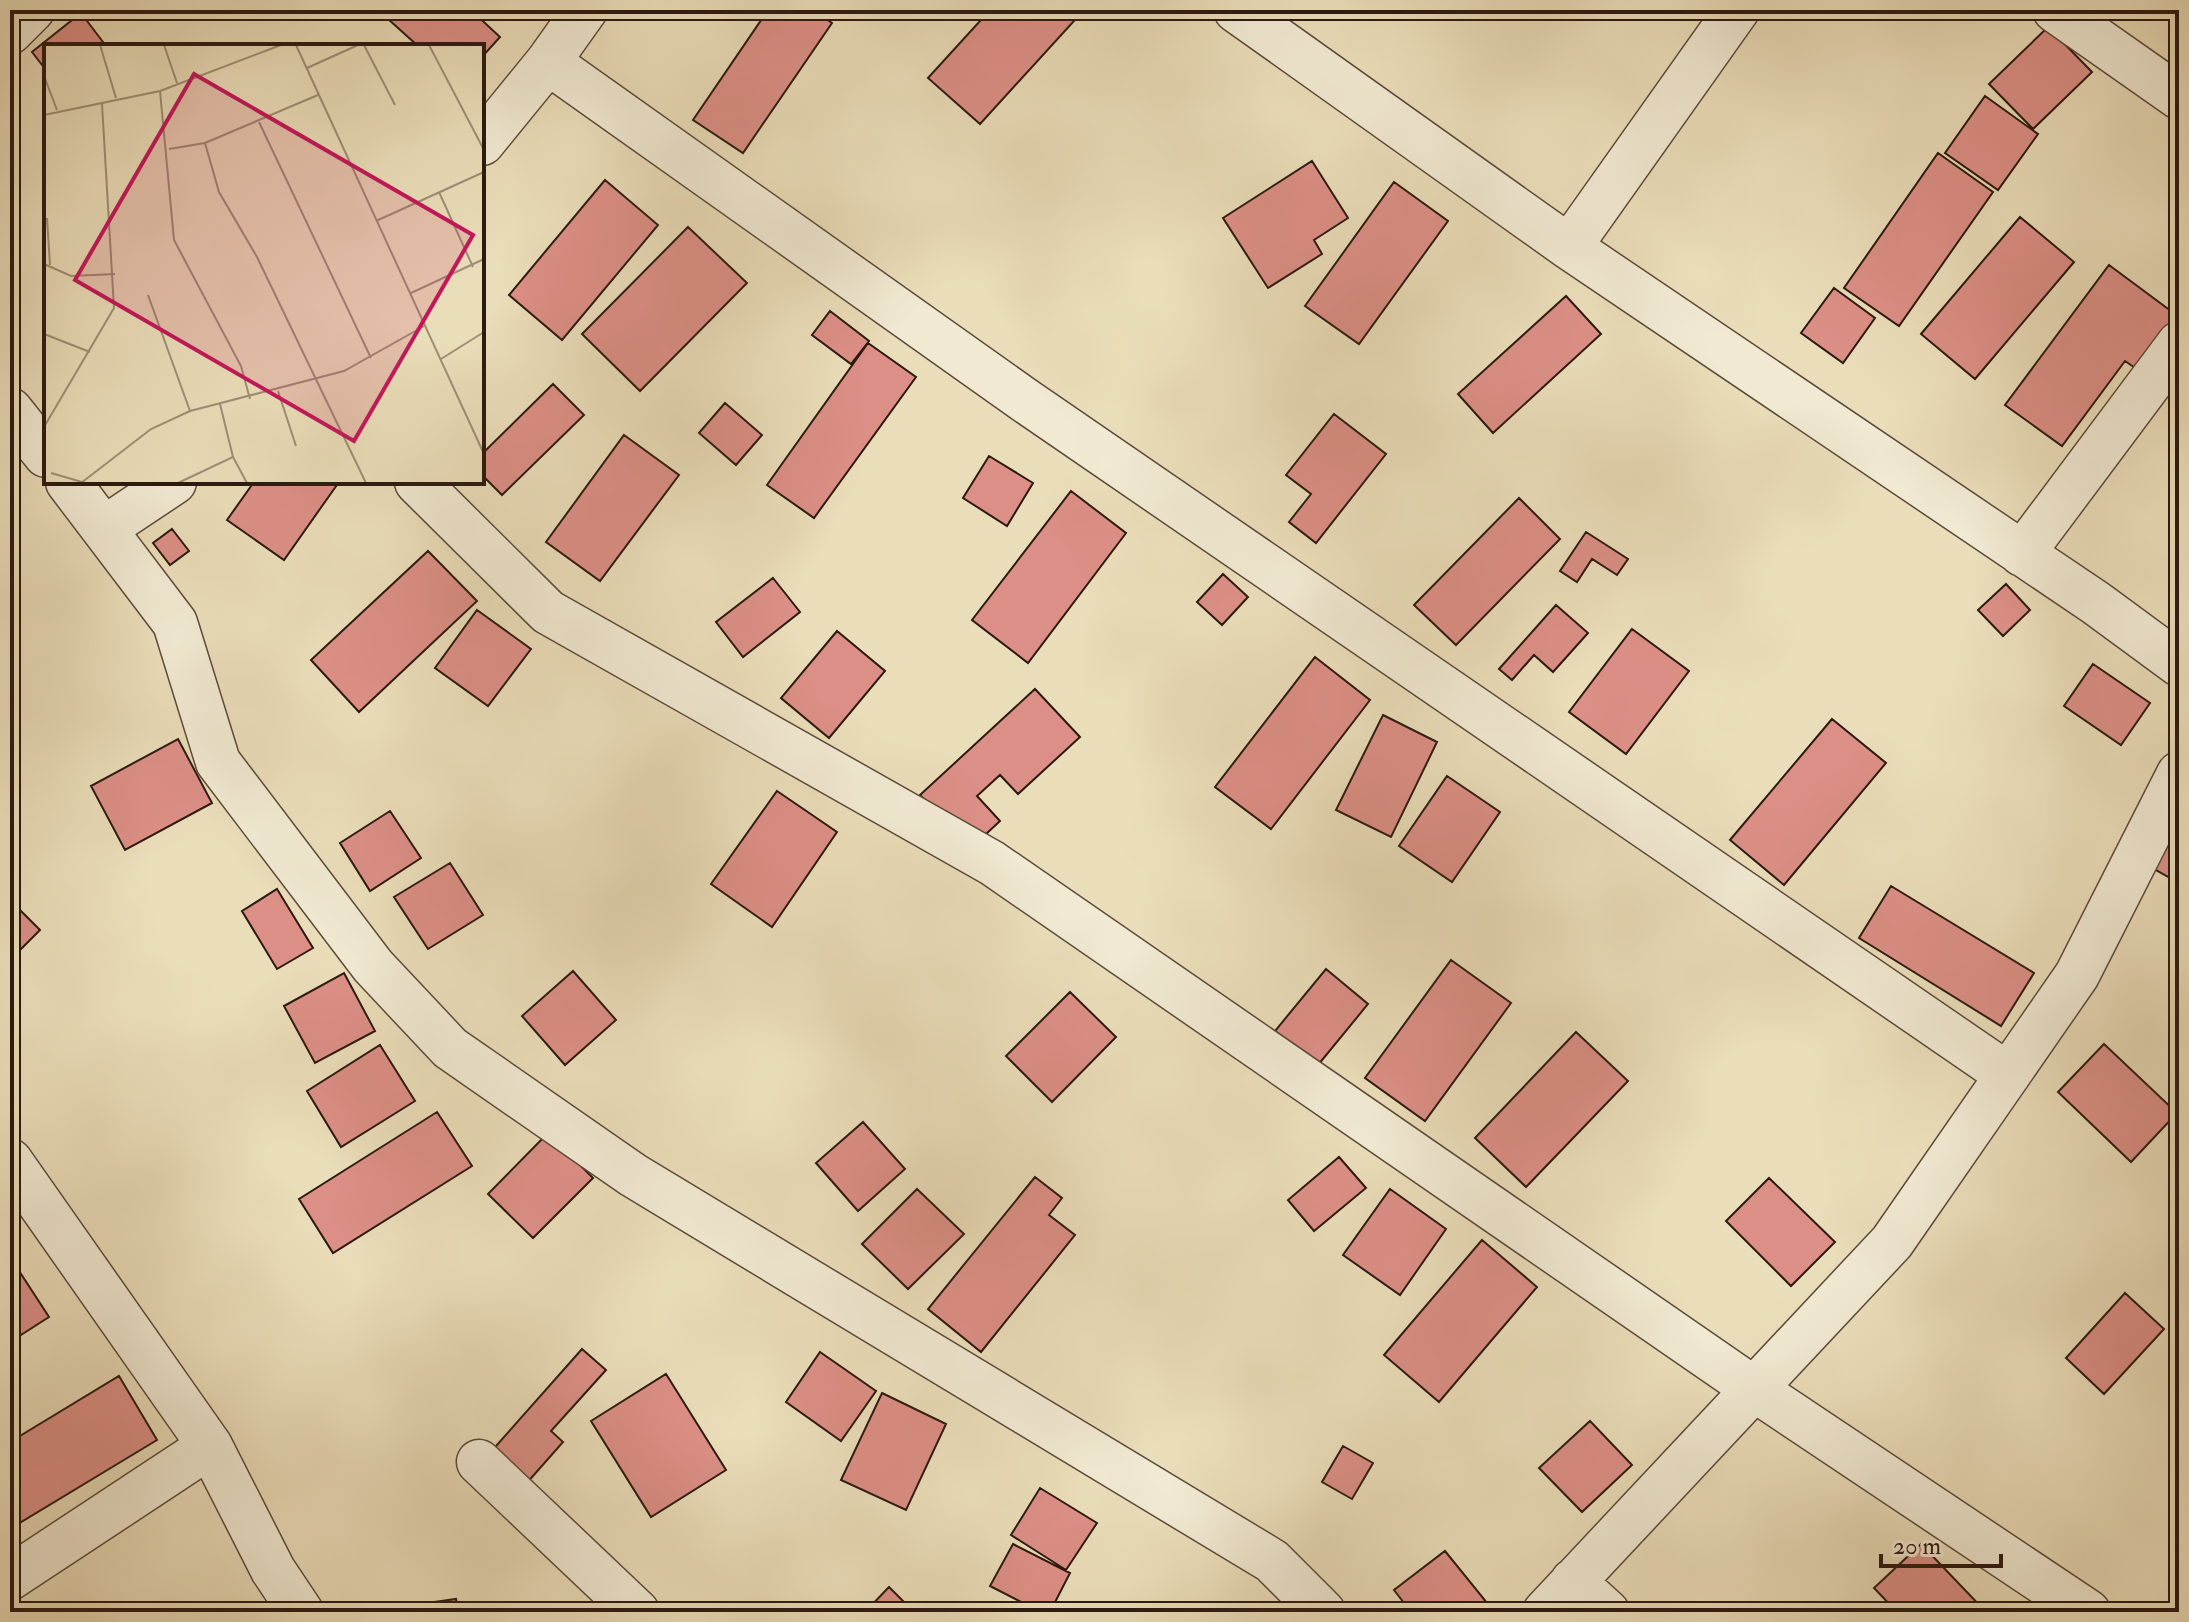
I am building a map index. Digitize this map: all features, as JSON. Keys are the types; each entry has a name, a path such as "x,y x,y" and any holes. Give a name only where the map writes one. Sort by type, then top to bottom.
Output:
{"street":[{"path":"10,32 32,10"},
{"path":"484,141 548,62 585,10"},
{"path":"1236,10 1569,247 2179,664"},
{"path":"1569,247 1737,10"},
{"path":"2055,10 2179,97"},
{"path":"548,62 1026,401 2008,1075"},
{"path":"2022,554 2179,344"},
{"path":"10,410 44,452"},
{"path":"70,484 175,623 218,762 373,966 450,1048 633,1175 1272,1561 1323,1612"},
{"path":"105,528 171,484"},
{"path":"419,484 548,612 992,863 1754,1389 2088,1612"},
{"path":"1607,1612 1559,1597 1892,1242 2077,975 2179,774"},
{"path":"10,1161 210,1446 273,1570 301,1612"},
{"path":"10,1578 210,1446"},
{"path":"479,1462 637,1612"}],"building":[{"path":"378,10 471,10 500,37 484,55 484,44 416,44"},
{"path":"768,10 813,10 832,23 743,153 693,120"},
{"path":"990,10 1084,10 980,124 928,78"},
{"path":"81,13 104,44 44,44 44,67 32,52"},
{"path":"2048,27 2092,72 2033,129 1989,84"},
{"path":"1985,96 2038,134 1998,190 1945,153"},
{"path":"1938,153 1993,192 1899,326 1844,288"},
{"path":"1312,161 1348,218 1314,240 1322,254 1268,288 1223,218"},
{"path":"605,180 658,225 562,340 509,295"},
{"path":"1394,182 1448,221 1359,344 1305,306"},
{"path":"2020,217 2074,262 1975,379 1921,334"},
{"path":"688,227 747,283 640,391 582,334"},
{"path":"2109,265 2179,320 2141,372 2125,361 2062,446 2005,405"},
{"path":"1834,288 1875,318 1843,363 1801,333"},
{"path":"1566,296 1601,334 1493,433 1458,394"},
{"path":"830,311 869,341 851,364 812,335"},
{"path":"868,343 916,377 814,518 767,485"},
{"path":"553,384 584,415 502,495 484,477 484,452"},
{"path":"725,403 762,435 736,465 699,433"},
{"path":"1334,414 1386,454 1316,543 1289,522 1311,494 1286,475"},
{"path":"624,435 679,475 600,581 546,542"},
{"path":"989,456 1033,483 1007,526 963,498"},
{"path":"253,484 338,484 284,560 227,520"},
{"path":"1071,491 1126,533 1028,663 972,620"},
{"path":"1519,498 1560,539 1456,645 1414,605"},
{"path":"172,529 189,551 170,565 153,543"},
{"path":"1586,532 1628,559 1617,575 1592,559 1577,582 1560,571"},
{"path":"428,551 477,601 359,712 311,660"},
{"path":"1223,574 1248,597 1222,625 1197,602"},
{"path":"773,578 800,612 743,657 716,622"},
{"path":"2006,584 2030,610 2003,636 1978,610"},
{"path":"1556,605 1588,633 1553,672 1534,655 1512,680 1499,669"},
{"path":"477,610 531,649 488,706 435,668"},
{"path":"1632,629 1689,671 1626,754 1569,712"},
{"path":"837,631 885,671 829,738 781,698"},
{"path":"1315,657 1370,700 1271,829 1215,787"},
{"path":"2093,664 2150,703 2121,745 2064,706"},
{"path":"1035,689 1080,737 1018,794 1000,775 977,796 1000,821 970,849 920,795"},
{"path":"1383,715 1437,742 1391,837 1336,810"},
{"path":"1832,719 1886,763 1784,885 1730,840"},
{"path":"178,739 212,803 125,850 91,786"},
{"path":"1447,776 1500,812 1452,882 1399,846"},
{"path":"777,791 837,832 772,927 711,884"},
{"path":"390,811 421,858 370,891 340,843"},
{"path":"2179,813 2179,883 2149,866"},
{"path":"450,863 483,915 428,949 394,897"},
{"path":"1891,886 2034,973 2001,1026 1859,938"},
{"path":"277,889 313,948 277,969 242,911"},
{"path":"10,900 40,930 10,960"},
{"path":"1451,960 1511,1003 1425,1121 1365,1078"},
{"path":"1326,969 1368,1004 1318,1065 1275,1031"},
{"path":"573,971 616,1020 565,1065 522,1016"},
{"path":"344,973 375,1031 315,1063 284,1006"},
{"path":"1070,992 1116,1037 1052,1102 1006,1056"},
{"path":"1576,1032 1628,1081 1526,1187 1475,1138"},
{"path":"2104,1044 2177,1113 2131,1162 2058,1092"},
{"path":"380,1045 415,1101 341,1147 307,1091"},
{"path":"437,1112 472,1166 333,1253 299,1199"},
{"path":"863,1122 905,1169 858,1211 816,1163"},
{"path":"548,1133 593,1178 533,1238 488,1194"},
{"path":"1339,1157 1366,1188 1314,1231 1288,1200"},
{"path":"1035,1177 1062,1198 1049,1215 1075,1235 981,1352 928,1309"},
{"path":"1769,1178 1835,1242 1791,1286 1726,1221"},
{"path":"917,1189 964,1234 908,1289 862,1244"},
{"path":"1390,1189 1446,1229 1400,1295 1343,1255"},
{"path":"1482,1240 1537,1287 1439,1402 1384,1355"},
{"path":"10,1257 49,1317 10,1342"},
{"path":"2125,1293 2164,1329 2104,1394 2066,1358"},
{"path":"582,1349 606,1370 551,1431 563,1442 525,1485 489,1454"},
{"path":"820,1352 876,1391 841,1441 786,1402"},
{"path":"666,1374 726,1470 651,1517 591,1421"},
{"path":"119,1376 157,1440 13,1527 10,1522 10,1442"},
{"path":"882,1393 946,1424 906,1510 841,1480"},
{"path":"1590,1421 1632,1465 1582,1512 1539,1468"},
{"path":"1343,1446 1373,1463 1352,1499 1322,1482"},
{"path":"1040,1488 1097,1523 1066,1570 1011,1535"},
{"path":"1013,1544 1070,1573 1050,1612 1041,1612 990,1586"},
{"path":"1921,1544 1986,1612 1897,1612 1874,1588"},
{"path":"1445,1551 1492,1609 1488,1612 1411,1612 1394,1590"},
{"path":"889,1587 914,1612 866,1611"},
{"path":"456,1599 458,1612 378,1610"}]}
